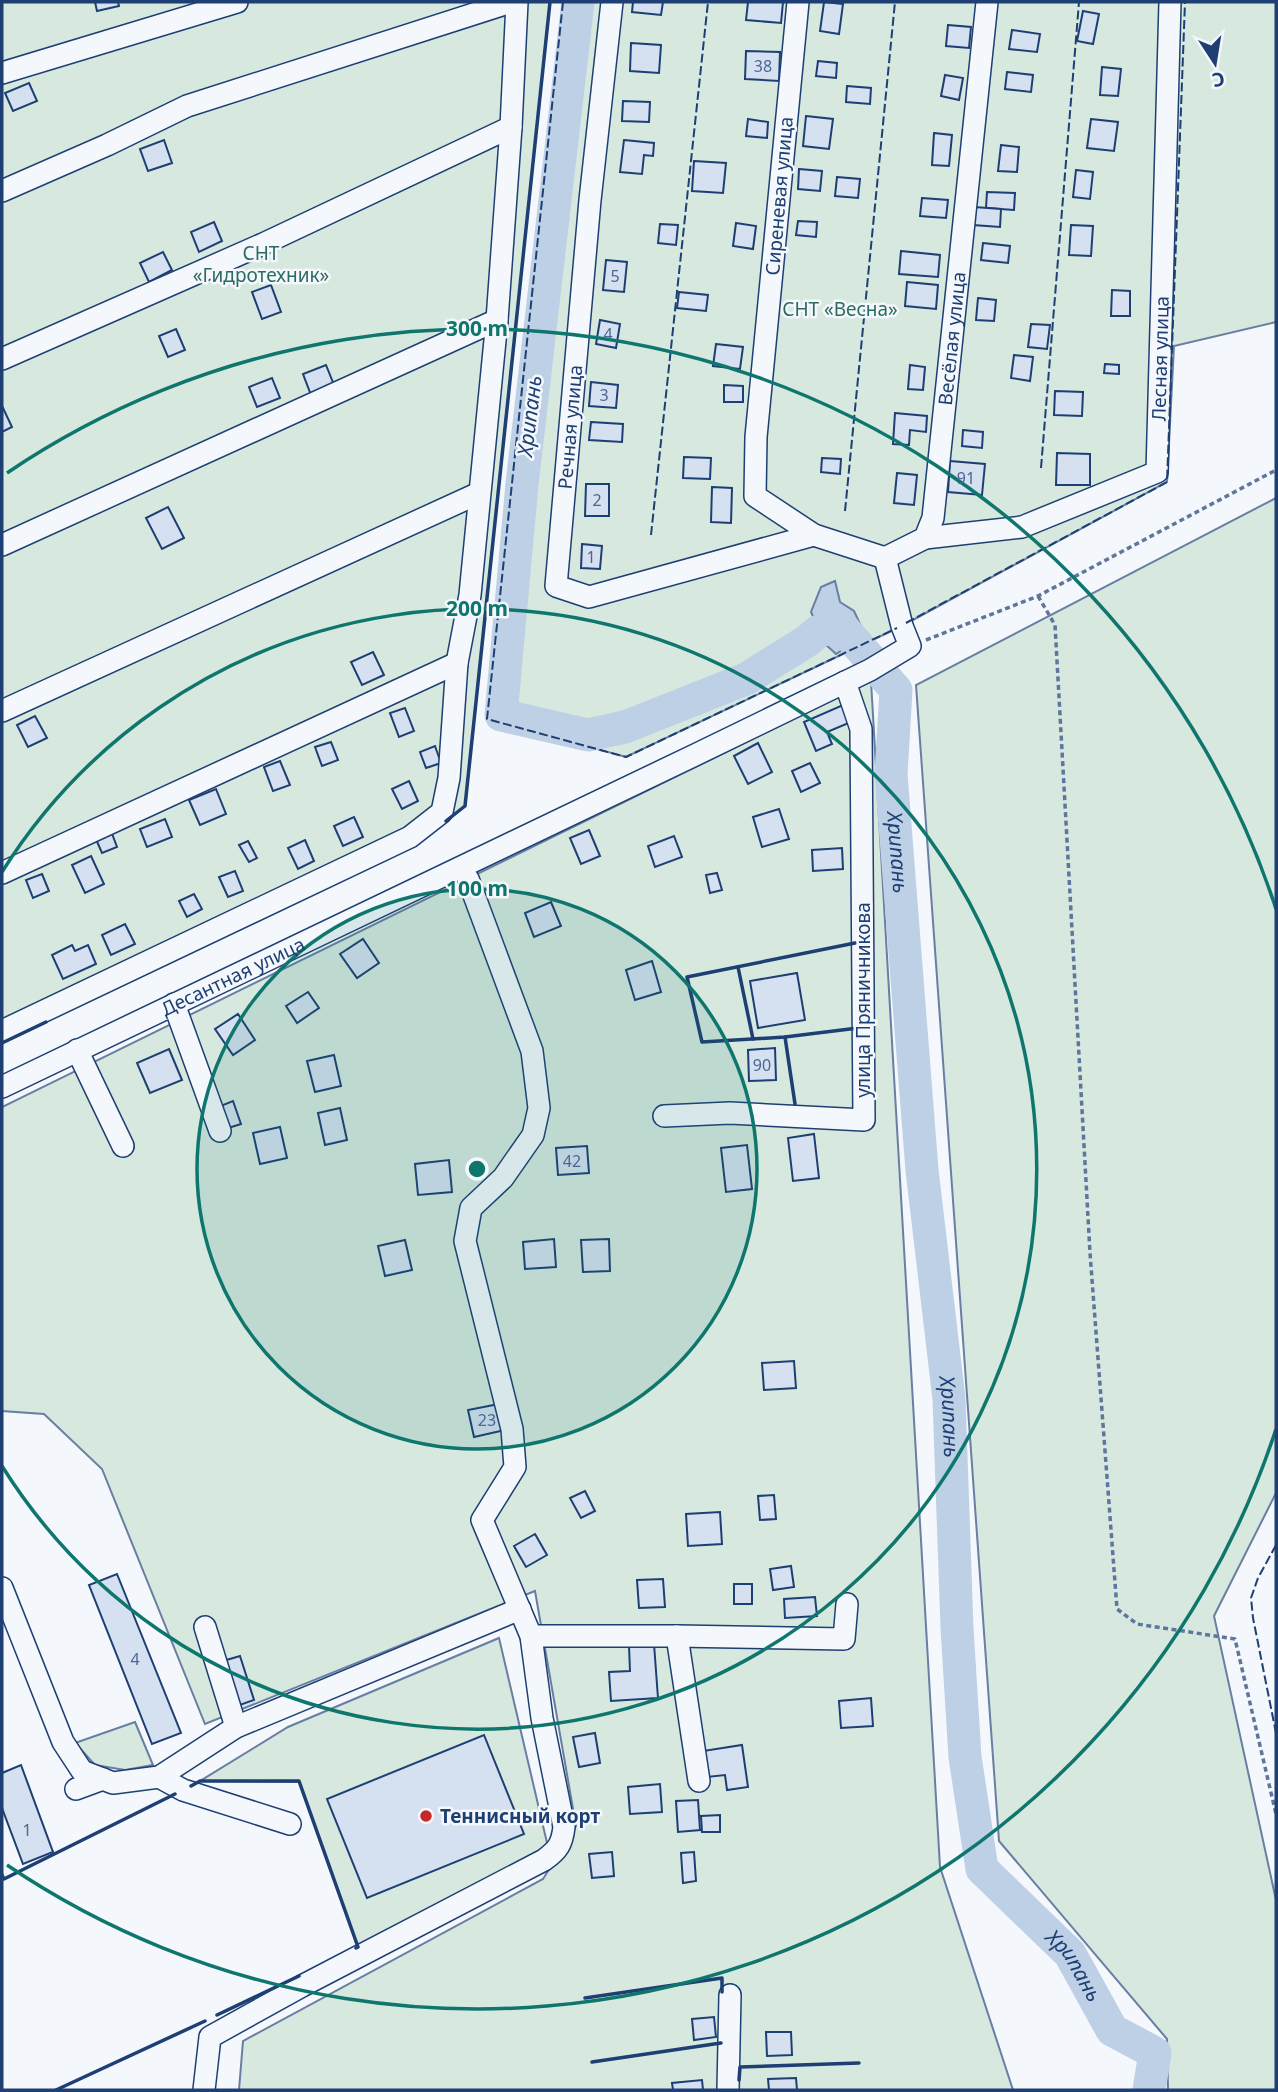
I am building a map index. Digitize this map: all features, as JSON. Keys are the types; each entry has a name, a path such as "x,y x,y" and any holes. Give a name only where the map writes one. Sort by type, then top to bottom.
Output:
{"street":[{"path":"2,73 237,2"},
{"path":"2,191 187,106 511,2"},
{"path":"2,1031 410,837 442,812 449,778 457,663 470,595 496,320 511,127 517,2"},
{"name":"Речная улица","path":"612,2 590,200 556,586 589,597 814,535"},
{"name":"Сиреневая улица","path":"798,2 756,437 755,496 814,535 885,558"},
{"name":"Весёлая улица","path":"925,538 933,518 987,2"},
{"name":"Лесная улица","path":"925,538 1022,527 1157,472 1170,2"},
{"path":"2,359 263,244 511,127"},
{"path":"2,545 496,320"},
{"path":"2,711 478,493"},
{"path":"910,646 902,626 885,558 925,538"},
{"name":"Десантная улица","path":"2,1087 174,1004 466,872 845,682 910,646"},
{"path":"2,873 457,663"},
{"name":"улица Пряничникова","path":"664,1116 730,1113 864,1120 861,729 845,682"},
{"path":"204,2090 211,2028 302,1986 544,1860 558,1850 565,1835 542,1718 531,1636 482,1520 515,1467 512,1429 464,1241 471,1208 503,1178 533,1135 539,1108 532,1051 466,872"},
{"path":"174,1004 220,1131"},
{"path":"77,1051 123,1146"},
{"path":"2,1588 63,1742 82,1771 113,1783 159,1777 236,1727 520,1609"},
{"path":"531,1636 844,1639 847,1604"},
{"path":"205,1627 236,1727"},
{"path":"677,1636 699,1781"},
{"path":"159,1777 183,1790 290,1824"},
{"path":"76,1789 103,1779"},
{"path":"728,2090 730,1995"}],"path":[{"path":"910,646 1038,596 1276,470"},
{"path":"1038,596 1055,625 1089,1240 1117,1609 1137,1624 1235,1639 1276,1814"}],"green space":[{"name":"СНТ «Гидротехник»","path":"2,2 550,2 465,806 434,830 2,1043"},
{"name":"СНТ «Весна»","path":"563,2 1276,2 1276,322 1174,346 1167,482 902,626 626,757 487,719"},
{"path":"1276,498 1276,1493 1214,1616 1276,1900 1276,2090 1168,2090 1167,2039 999,1841 916,685"},
{"path":"871,681 940,1867 1013,2090 239,2090 243,2041 543,1879 576,1826 535,1591 205,1724 102,1469 44,1414 2,1411 2,1107"},
{"path":"499,1638 548,1847 358,1947 299,1782 200,1781 288,1727"},
{"path":"135,1722 153,1765 125,1770 95,1765 75,1743"}],"water":[{"path":"835,581 840,602 854,611 861,626 855,642 836,654 825,644 811,612 821,587"}],"building":[{"path":"95,2 118,2 119,6 97,11"},
{"path":"633,2 663,2 661,15 632,12"},
{"path":"748,2 783,2 781,23 746,20"},
{"path":"824,2 843,4 839,34 820,31"},
{"path":"1083,11 1099,14 1093,44 1077,41"},
{"path":"948,25 971,27 969,48 946,46"},
{"path":"1012,30 1040,34 1037,52 1009,49"},
{"path":"631,43 661,45 659,73 630,71"},
{"path":"746,51 780,52 779,81 745,79"},
{"path":"818,61 837,63 836,78 816,76"},
{"path":"1102,67 1121,69 1118,96 1100,95"},
{"path":"1007,72 1033,75 1031,92 1005,89"},
{"path":"945,75 963,78 959,100 941,96"},
{"path":"29,83 37,101 13,111 5,93"},
{"path":"847,86 871,88 870,104 846,102"},
{"path":"623,101 650,102 649,122 622,121"},
{"path":"806,116 833,119 829,149 803,146"},
{"path":"748,119 768,122 767,138 746,136"},
{"path":"1091,119 1118,122 1114,151 1087,148"},
{"path":"934,133 952,135 949,166 932,165"},
{"path":"164,140 172,163 148,171 140,149"},
{"path":"624,140 654,143 653,156 644,155 642,174 620,172"},
{"path":"1001,145 1019,147 1017,172 998,171"},
{"path":"694,161 726,163 723,193 692,191"},
{"path":"799,169 822,171 820,191 798,189"},
{"path":"1076,170 1093,172 1090,199 1073,197"},
{"path":"837,177 860,179 858,198 835,196"},
{"path":"987,192 1015,193 1014,210 986,208"},
{"path":"922,198 948,200 946,218 920,216"},
{"path":"974,207 1001,209 1000,227 973,225"},
{"path":"798,221 817,222 816,237 796,235"},
{"path":"214,222 222,241 199,252 191,232"},
{"path":"736,223 756,226 753,249 733,246"},
{"path":"660,224 678,225 676,245 658,243"},
{"path":"1071,225 1093,226 1091,256 1069,255"},
{"path":"983,243 1010,246 1008,263 981,260"},
{"path":"901,251 940,255 938,277 899,274"},
{"path":"163,252 172,270 149,282 140,263"},
{"path":"606,260 627,262 624,292 603,290"},
{"path":"907,282 938,285 936,309 905,306"},
{"path":"271,285 281,312 262,319 252,292"},
{"path":"1112,290 1130,291 1130,316 1111,316"},
{"path":"679,292 708,295 706,311 677,308"},
{"path":"978,298 996,300 994,321 976,320"},
{"path":"600,320 620,324 616,348 596,344"},
{"path":"1031,324 1050,325 1047,349 1028,347"},
{"path":"176,329 185,350 168,357 159,336"},
{"path":"716,344 743,347 740,369 713,366"},
{"path":"1014,355 1033,357 1030,381 1011,378"},
{"path":"1105,364 1119,365 1119,374 1104,373"},
{"path":"326,365 334,385 311,395 303,374"},
{"path":"910,365 925,367 923,390 908,389"},
{"path":"272,378 280,398 257,407 249,387"},
{"path":"591,382 618,385 616,408 589,406"},
{"path":"724,385 743,386 743,402 724,402"},
{"path":"1055,391 1083,392 1082,416 1054,415"},
{"path":"2,409 12,427 2,432"},
{"path":"895,413 927,416 926,432 910,430 909,445 893,444"},
{"path":"591,422 623,424 622,442 589,440"},
{"path":"963,430 983,432 982,448 962,446"},
{"path":"1057,453 1090,454 1090,485 1056,485"},
{"path":"684,457 711,458 710,479 683,478"},
{"path":"822,458 841,459 840,474 821,472"},
{"path":"950,461 985,464 982,495 948,492"},
{"path":"897,473 917,475 914,505 894,503"},
{"path":"586,484 609,484 609,516 585,516"},
{"path":"712,487 732,488 731,523 711,522"},
{"path":"168,507 184,538 162,549 146,518"},
{"path":"582,544 602,546 600,569 581,568"},
{"path":"373,652 384,675 362,685 351,662"},
{"path":"843,705 851,722 827,732 832,744 816,751 804,722"},
{"path":"405,708 414,731 399,737 390,713"},
{"path":"35,716 47,738 28,747 17,725"},
{"path":"331,742 338,760 322,766 315,747"},
{"path":"758,743 772,772 748,784 734,756"},
{"path":"435,746 441,763 426,768 420,752"},
{"path":"280,761 290,785 273,791 264,767"},
{"path":"810,763 820,783 801,792 792,771"},
{"path":"409,781 418,801 402,809 392,789"},
{"path":"216,789 226,814 200,825 189,800"},
{"path":"779,809 789,839 762,847 753,817"},
{"path":"354,817 363,837 343,846 334,826"},
{"path":"165,819 172,837 147,847 140,829"},
{"path":"589,830 600,856 581,864 570,838"},
{"path":"111,831 117,847 102,853 95,837"},
{"path":"674,836 682,857 655,867 648,846"},
{"path":"305,840 314,861 298,869 288,848"},
{"path":"248,841 257,858 249,862 239,845"},
{"path":"842,848 843,869 813,871 812,850"},
{"path":"91,856 104,884 85,893 72,865"},
{"path":"235,871 243,891 228,897 219,877"},
{"path":"717,873 722,890 710,893 706,875"},
{"path":"42,874 49,891 33,898 26,880"},
{"path":"194,894 202,909 187,917 179,901"},
{"path":"551,902 561,926 534,937 525,913"},
{"path":"125,924 135,944 111,955 102,935"},
{"path":"363,939 379,963 357,978 340,954"},
{"path":"72,945 75,951 88,945 96,964 63,979 52,955"},
{"path":"652,961 661,992 635,1000 626,970"},
{"path":"797,973 805,1020 758,1028 750,981"},
{"path":"308,992 319,1008 297,1023 286,1006"},
{"path":"238,1014 255,1040 233,1055 215,1029"},
{"path":"775,1048 776,1080 749,1081 748,1050"},
{"path":"169,1049 182,1080 150,1093 137,1063"},
{"path":"334,1055 341,1086 315,1092 307,1061"},
{"path":"233,1101 241,1124 225,1129 218,1107"},
{"path":"340,1108 347,1140 325,1145 318,1113"},
{"path":"280,1127 287,1158 260,1164 253,1133"},
{"path":"814,1134 819,1178 793,1181 788,1138"},
{"path":"747,1145 752,1189 726,1192 721,1148"},
{"path":"587,1146 589,1173 558,1175 556,1148"},
{"path":"449,1160 452,1192 418,1195 415,1164"},
{"path":"554,1239 556,1267 525,1269 523,1242"},
{"path":"609,1239 610,1271 583,1272 581,1240"},
{"path":"405,1240 412,1270 385,1276 378,1246"},
{"path":"794,1361 796,1388 764,1390 762,1363"},
{"path":"499,1404 505,1430 474,1437 468,1410"},
{"path":"585,1491 595,1511 581,1518 570,1498"},
{"path":"774,1495 776,1519 760,1520 758,1496"},
{"path":"720,1512 722,1544 688,1546 686,1514"},
{"path":"535,1534 547,1555 526,1567 514,1546"},
{"path":"791,1566 794,1587 773,1590 770,1569"},
{"path":"117,1574 181,1733 152,1744 89,1585"},
{"path":"663,1579 665,1607 639,1608 637,1580"},
{"path":"734,1584 752,1584 752,1604 734,1604"},
{"path":"815,1597 817,1616 785,1618 784,1599"},
{"path":"654,1644 658,1698 611,1701 609,1672 630,1671 629,1646"},
{"path":"240,1656 254,1700 237,1706 223,1661"},
{"path":"871,1698 873,1726 841,1728 839,1701"},
{"path":"595,1733 600,1763 579,1767 573,1737"},
{"name":"Теннисный корт","path":"484,1735 524,1834 367,1898 327,1799"},
{"path":"742,1745 748,1787 727,1790 725,1775 707,1777 703,1751"},
{"path":"21,1765 53,1852 23,1864 2,1808 2,1773"},
{"path":"660,1784 662,1812 630,1814 628,1787"},
{"path":"698,1800 700,1830 678,1832 676,1801"},
{"path":"720,1815 720,1832 702,1832 701,1816"},
{"path":"612,1852 614,1876 592,1878 589,1854"},
{"path":"694,1852 696,1881 683,1883 681,1853"},
{"path":"714,2017 716,2037 694,2040 692,2019"},
{"path":"766,2032 791,2032 792,2055 767,2056"},
{"path":"796,2078 797,2090 769,2090 768,2079"},
{"path":"702,2080 703,2090 673,2090 672,2083"}],"waterway":[{"name":"Хрипань","path":"578,2 522,484 501,715 588,735 625,727 746,679 819,631 841,626 870,659"},
{"name":"Хрипань","path":"882,674 896,690 891,774 922,1170 949,1399 957,1628 965,1757 982,1869 1070,1954 1112,2030 1155,2053 1149,2090"}],"fence":[{"path":"563,2 487,719 626,757 897,628"},
{"path":"651,535 708,2"},
{"path":"845,511 895,2"},
{"path":"1041,468 1079,2"},
{"path":"906,623 1167,482 1185,2"},
{"path":"1276,1545 1258,1578 1251,1598 1276,1733"}],"wall":[{"path":"446,821 465,806 550,2"},
{"path":"855,943 687,977 702,1042 785,1037 858,1028"},
{"path":"738,967 753,1039"},
{"path":"2,1043 46,1022"},
{"path":"785,1037 795,1104"},
{"path":"191,1786 200,1781 299,1781 358,1947 356,1948"},
{"path":"2,1875 4,1879 175,1794"},
{"path":"217,2015 299,1976"},
{"path":"585,1998 722,1978 722,1992"},
{"path":"56,2090 205,2021"},
{"path":"592,2062 721,2043"},
{"path":"739,2080 740,2067 859,2063"}],"place":[{"name":"Теннисный корт","path":"426,1816"}]}
